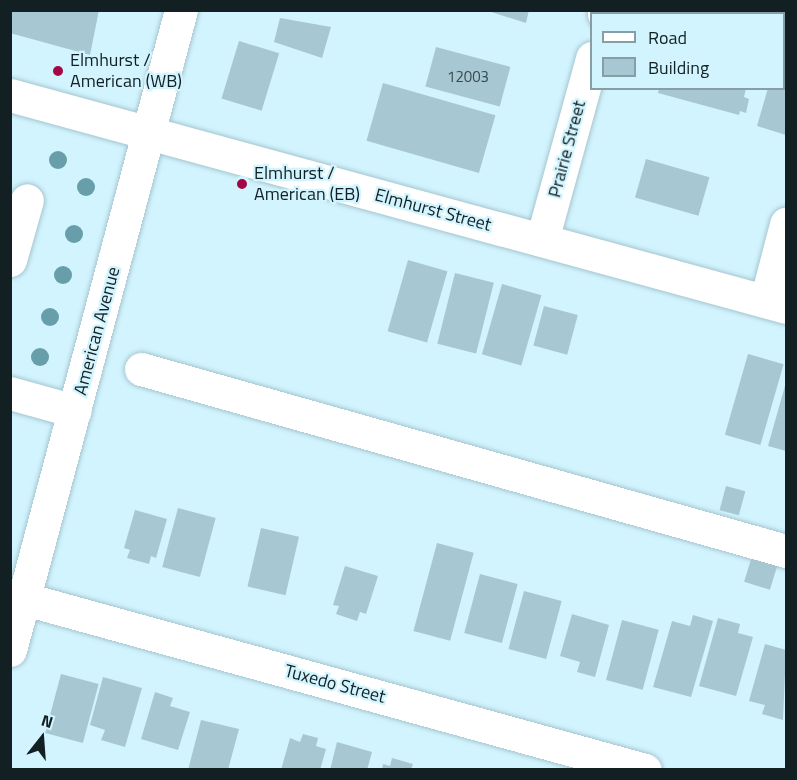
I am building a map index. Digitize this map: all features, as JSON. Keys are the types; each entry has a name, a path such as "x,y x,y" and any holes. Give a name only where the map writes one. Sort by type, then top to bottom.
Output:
{"street":[{"name":"American Avenue","path":"10,650 181,10"},
{"name":"Prairie Street","path":"542,240 590,62"},
{"name":"Elmhurst Street","path":"10,94 149,134 776,304"},
{"path":"10,260 27,201"},
{"path":"776,304 786,224"},
{"path":"141,369 786,552"},
{"path":"10,393 75,411"},
{"name":"Tuxedo Street","path":"25,598 645,770"}],"building":[{"path":"10,10 99,10 90,55 10,33"},
{"path":"485,10 529,10 526,23"},
{"path":"687,10 786,10 785,30 785,12 686,12"},
{"path":"280,18 331,27 322,58 274,42"},
{"path":"239,41 279,53 262,111 221,98"},
{"path":"436,47 510,67 500,107 425,87"},
{"path":"383,83 495,115 479,173 366,141"},
{"path":"786,89 786,135 757,126 767,90"},
{"path":"659,90 746,90 744,97 749,99 746,113 740,111 739,115 658,93"},
{"path":"646,159 709,177 698,216 635,197"},
{"path":"408,260 447,271 427,342 388,331"},
{"path":"455,273 494,283 476,354 437,344"},
{"path":"502,284 541,295 521,365 482,354"},
{"path":"544,306 578,315 567,355 533,346"},
{"path":"748,354 784,364 760,445 725,435"},
{"path":"786,382 786,451 768,446"},
{"path":"726,486 745,491 739,515 720,510"},
{"path":"178,508 216,518 200,577 162,567"},
{"path":"135,510 167,519 156,558 151,556 149,564 127,558 130,550 124,548"},
{"path":"261,528 299,537 286,595 248,586"},
{"path":"437,543 474,553 450,641 413,631"},
{"path":"752,556 778,564 770,590 744,582"},
{"path":"345,566 378,576 366,614 360,612 357,621 336,614 339,606 333,605"},
{"path":"480,574 518,584 502,643 464,633"},
{"path":"524,591 562,601 546,659 508,649"},
{"path":"572,614 609,625 595,677 577,672 580,662 560,656"},
{"path":"693,615 713,621 691,697 653,687 672,621 690,626"},
{"path":"718,618 740,624 738,633 753,637 736,696 699,686"},
{"path":"622,620 659,630 643,690 606,680"},
{"path":"765,644 786,650 783,720 762,714 765,705 749,701"},
{"path":"61,674 99,684 83,743 45,733"},
{"path":"103,677 142,688 125,747 101,740 105,730 90,725"},
{"path":"155,692 173,698 170,706 190,712 178,750 141,739"},
{"path":"201,720 239,729 228,770 188,770"},
{"path":"303,734 318,738 316,746 326,749 320,770 281,770 290,738 300,742"},
{"path":"337,742 372,752 367,770 330,770"},
{"path":"392,758 413,764 411,770 382,770 383,764 390,766"}],"place":[{"name":"Elmhurst / American (WB)","path":"58,71"},
{"name":"Elmhurst / American (EB)","path":"242,184"}]}
